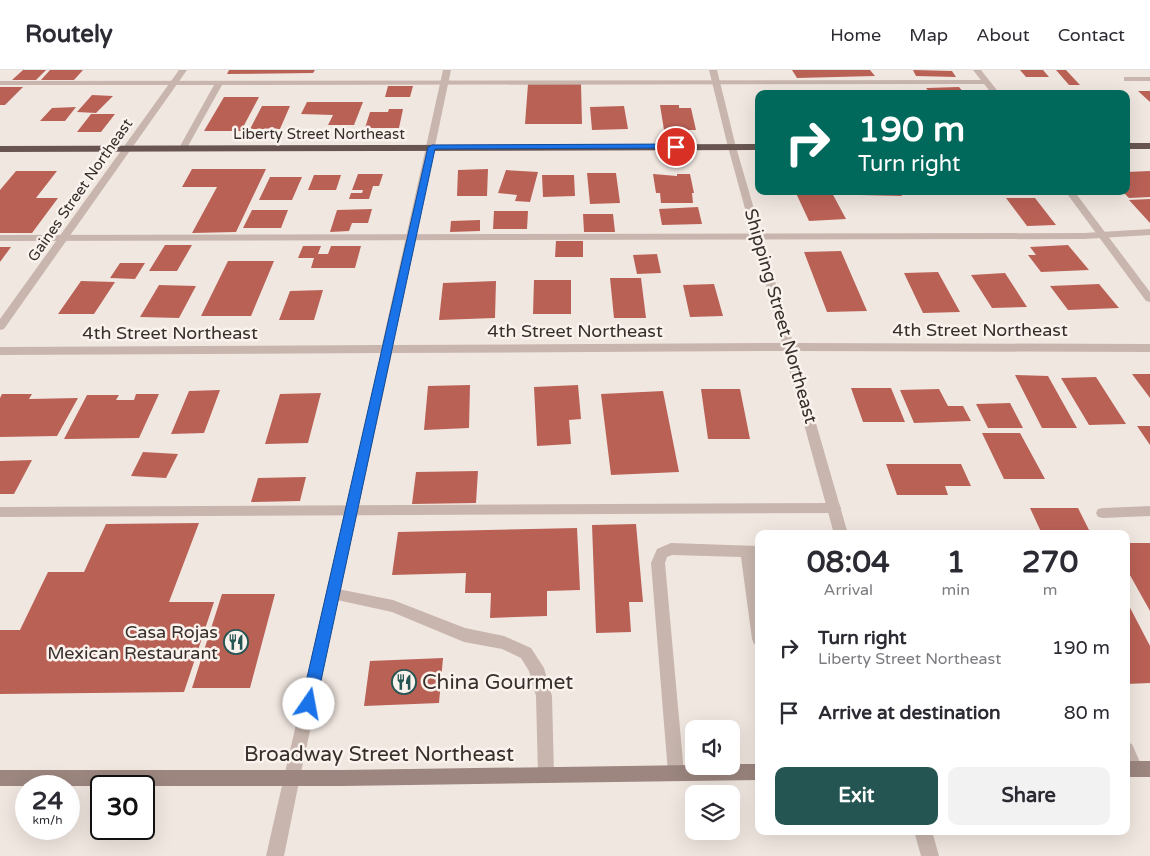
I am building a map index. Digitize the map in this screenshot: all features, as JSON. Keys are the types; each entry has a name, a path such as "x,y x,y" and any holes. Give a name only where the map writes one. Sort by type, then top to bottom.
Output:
{"highway":[{"path":"1130,146 1150,146"},
{"name":"Liberty Street Northeast","path":"0,149 755,147"}],"main road":[{"name":"Broadway Street Northeast","path":"0,778 755,772"}],"street":[{"name":"Gaines Street Northeast","path":"0,327 183,70"},
{"name":"Shipping Street Northeast","path":"713,70 732,147 790,347 840,530"},
{"path":"977,70 993,90"},
{"path":"0,82 219,83 446,76 716,81 986,82"},
{"path":"275,856 432,147 446,76"},
{"path":"1128,79 1150,79"},
{"path":"183,148 219,83"},
{"path":"1072,195 1150,299"},
{"path":"0,238 1084,236 1150,232"},
{"name":"4th Street Northeast","path":"0,351 790,347 1150,348"},
{"path":"0,512 834,508"},
{"path":"1103,513 1150,512"},
{"path":"676,773 658,563 662,553 672,549 753,552 755,581"},
{"path":"333,594 393,606 464,635 504,643 526,653 536,668 544,696 546,775"},
{"path":"1130,757 1137,769"},
{"path":"924,835 930,856"}],"building":[{"path":"23,70 46,70 36,80 12,80"},
{"path":"50,70 83,70 74,80 41,80"},
{"path":"229,70 315,70 313,73 227,74"},
{"path":"792,70 870,70 875,76 797,78"},
{"path":"913,70 952,71 956,77 916,76"},
{"path":"1020,70 1043,70 1049,77 1026,77"},
{"path":"1056,70 1066,70 1080,85 1069,85"},
{"path":"528,84 581,84 582,124 525,124"},
{"path":"388,86 413,86 410,97 385,97"},
{"path":"0,87 23,87 5,105 0,105"},
{"path":"959,87 962,90 928,90 926,88"},
{"path":"1138,91 1150,91 1150,102"},
{"path":"92,95 113,96 96,113 77,112"},
{"path":"224,97 259,97 241,131 204,131"},
{"path":"307,102 363,102 354,125 328,125 333,115 301,114"},
{"path":"660,105 679,105 679,108 691,108 696,130 664,130"},
{"path":"262,106 290,106 280,129 250,129"},
{"path":"624,106 628,129 592,130 590,107"},
{"path":"76,107 65,121 40,121 52,108"},
{"path":"389,109 403,109 399,128 365,128 370,112 388,112"},
{"path":"91,114 115,114 101,132 77,132"},
{"path":"192,169 266,169 236,232 192,233 217,187 182,187"},
{"path":"488,169 487,196 457,196 458,170"},
{"path":"506,170 538,172 530,202 515,201 517,195 498,193"},
{"path":"16,171 57,171 36,198 58,198 32,233 0,233 0,190"},
{"path":"1150,171 1150,197 1129,198 1126,195 1130,195 1130,172"},
{"path":"587,173 616,173 620,203 590,204"},
{"path":"358,174 383,174 379,186 373,186 369,199 349,199 351,193 362,193 363,190 352,190"},
{"path":"653,174 677,176 677,174 690,174 694,193 692,193 693,203 661,203 660,193 656,193"},
{"path":"314,175 341,175 336,190 308,190"},
{"path":"542,175 574,175 575,196 543,197"},
{"path":"270,177 302,177 292,200 259,200"},
{"path":"797,195 833,195 846,219 809,221"},
{"path":"860,195 902,195 902,196"},
{"path":"1006,198 1035,198 1056,225 1027,226"},
{"path":"1150,199 1150,223 1129,200"},
{"path":"698,207 702,224 662,225 659,209"},
{"path":"372,209 368,223 352,223 349,231 330,232 337,210"},
{"path":"252,210 288,210 281,228 243,228"},
{"path":"494,211 528,211 527,229 493,229"},
{"path":"583,214 613,214 615,232 584,232"},
{"path":"480,220 480,231 450,232 451,221"},
{"path":"556,241 583,241 583,257 555,257"},
{"path":"165,245 192,245 177,271 149,271"},
{"path":"1068,245 1089,270 1041,272 1028,255 1036,255 1030,247"},
{"path":"303,246 321,246 318,254 328,254 331,246 361,246 355,268 311,268 314,258 298,258"},
{"path":"0,247 11,247 0,262"},
{"path":"841,251 867,311 827,312 804,252"},
{"path":"657,254 661,273 637,274 633,255"},
{"path":"228,261 274,261 251,316 201,316"},
{"path":"120,263 145,263 135,279 110,278"},
{"path":"938,272 960,312 923,313 904,273"},
{"path":"1005,273 1027,307 992,308 971,275"},
{"path":"610,278 641,278 646,318 614,318"},
{"path":"534,280 571,280 571,314 533,314"},
{"path":"81,281 115,282 94,314 58,314"},
{"path":"496,281 495,318 439,320 443,283"},
{"path":"714,284 723,316 690,317 683,285"},
{"path":"1099,284 1119,308 1068,310 1050,286"},
{"path":"159,285 196,286 179,318 140,317"},
{"path":"323,290 314,320 279,320 290,291"},
{"path":"1132,374 1150,374 1150,398"},
{"path":"1015,375 1048,376 1077,428 1042,428"},
{"path":"1096,377 1126,424 1089,425 1061,378"},
{"path":"470,385 469,428 424,430 428,386"},
{"path":"578,385 581,419 569,420 571,444 537,446 534,387"},
{"path":"851,388 891,388 905,422 863,422"},
{"path":"701,389 740,389 750,439 708,439"},
{"path":"939,389 948,406 963,406 971,421 914,423 900,390"},
{"path":"220,390 204,433 171,434 189,391"},
{"path":"663,391 679,472 611,475 601,394"},
{"path":"321,393 308,443 265,444 280,394"},
{"path":"2,394 32,394 29,399 78,398 57,436 0,437 0,398"},
{"path":"136,394 159,394 139,438 64,439 87,395 119,395 116,400 134,400"},
{"path":"1010,403 1023,428 988,428 976,404"},
{"path":"1137,426 1150,426 1150,445"},
{"path":"982,433 1020,433 1045,479 1004,479"},
{"path":"143,452 178,454 166,478 131,476"},
{"path":"32,460 14,494 0,494 0,461"},
{"path":"886,464 961,464 971,486 945,486 948,495 897,495"},
{"path":"478,471 476,503 412,504 416,472"},
{"path":"306,477 300,501 251,502 258,478"},
{"path":"1030,508 1078,508 1089,530 1040,530"},
{"path":"199,523 169,602 214,602 184,692 0,694 0,630 20,630 48,572 84,572 106,524"},
{"path":"636,524 643,602 629,602 631,632 596,633 592,525"},
{"path":"577,528 580,590 547,591 547,616 490,618 491,593 465,593 466,573 392,575 398,532"},
{"path":"1130,543 1150,543 1150,611 1130,575"},
{"path":"222,594 275,594 250,688 192,688"},
{"path":"1130,608 1150,646 1150,683 1130,684"},
{"name":"China Gourmet","path":"443,658 439,703 364,706 370,661"}],"place":[{"name":"Casa Rojas Mexican Restaurant","path":"236,642"},
{"name":"China Gourmet","path":"404,682"}],"route":[{"path":"309,704 432,147 676,147"}]}
